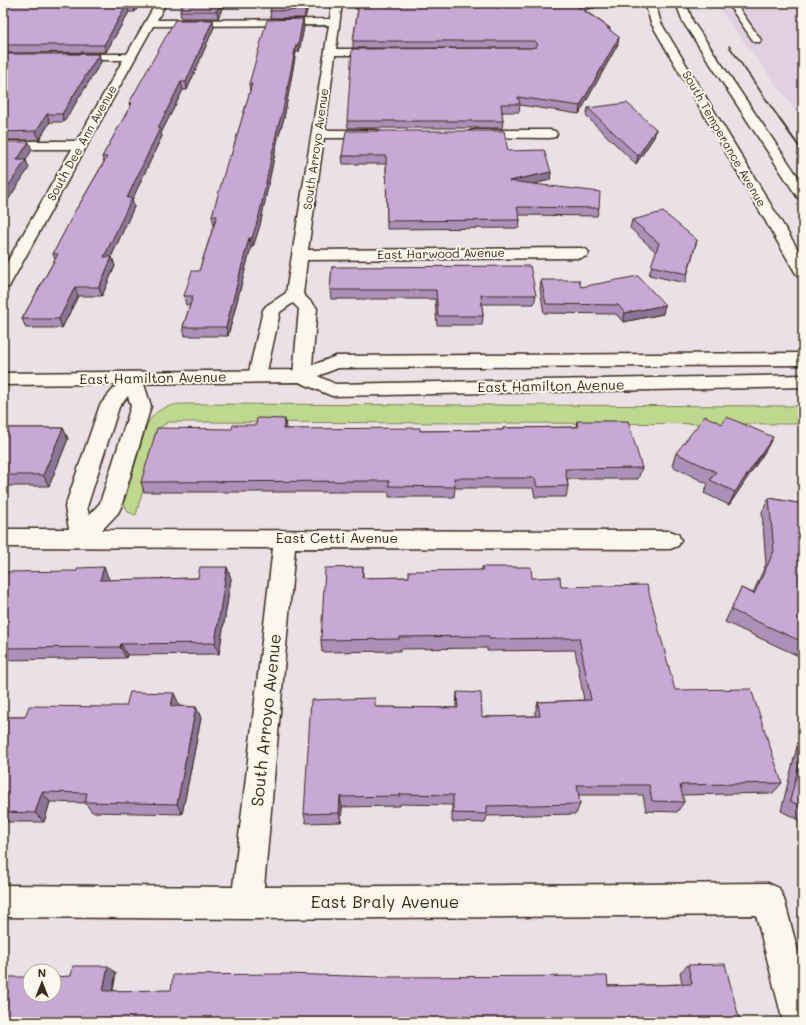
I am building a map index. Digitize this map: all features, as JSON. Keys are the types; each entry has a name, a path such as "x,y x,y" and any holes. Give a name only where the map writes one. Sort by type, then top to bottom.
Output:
{"street":[{"name":"South Dee Ann Avenue","path":"3,283 9,263 81,145 161,3"},
{"name":"South Arroyo Avenue","path":"294,294 301,255 337,3"},
{"name":"South Temperance Avenue","path":"650,3 656,23 803,272"},
{"path":"681,3 688,22 803,195"},
{"path":"150,23 334,22"},
{"path":"330,52 394,52"},
{"path":"59,57 130,57"},
{"path":"318,134 390,134"},
{"path":"462,134 550,134"},
{"path":"3,145 81,145"},
{"name":"East Harwood Avenue","path":"301,255 581,252"},
{"path":"257,376 272,310 294,294 308,308 302,376"},
{"name":"East Hamilton Avenue","path":"3,379 302,376 336,362 803,359"},
{"name":"East Hamilton Avenue","path":"302,376 332,390 803,381"},
{"path":"133,378 141,406 110,507 82,537 76,507 110,405 133,378"},
{"name":"East Cetti Avenue","path":"3,538 670,540"},
{"name":"South Arroyo Avenue","path":"247,903 285,538"},
{"name":"East Braly Avenue","path":"3,900 247,903 768,899 800,1022"}],"lane":[{"path":"735,3 734,7 757,40"}],"shaded area":[{"path":"715,3 803,3 803,121 798,114"}],"green space":[{"path":"180,404 803,406 803,424 169,422 160,427 136,515 128,512 124,503 147,424 157,412 169,406"}],"building":[{"path":"3,3 134,3 127,4 104,45 3,45"},
{"path":"183,3 221,3 217,11 180,11"},
{"path":"273,3 307,3 305,10 270,11"},
{"path":"359,3 588,3 577,6 610,28 607,28 619,37 580,106 518,97 520,104 501,104 503,121 347,121 352,49 531,48 536,47 538,44 535,41 353,41"},
{"path":"303,19 259,216 252,238 249,238 226,327 183,327 193,296 184,296 192,271 199,271 217,216 212,216 252,84 249,84 267,20"},
{"path":"175,20 213,20 186,82 181,82 158,128 160,128 127,198 132,198 104,257 112,257 99,287 75,287 59,319 22,319 58,254 53,254 77,207 107,157 102,157 132,103 129,103"},
{"path":"3,54 99,54 62,114 47,114 36,131 3,132"},
{"path":"627,103 656,129 638,156 588,108"},
{"path":"346,131 504,131 508,151 544,150 551,172 509,181 600,192 599,208 517,207 520,220 387,221 386,156 342,156"},
{"path":"3,142 29,142 17,160 26,160 3,194"},
{"path":"663,212 697,240 687,274 651,266 659,243 632,220"},
{"path":"530,266 536,295 481,295 483,316 438,316 436,290 330,290 332,267"},
{"path":"638,276 665,305 625,313 618,305 546,304 541,280 579,280 581,287"},
{"path":"705,416 722,424 727,417 773,437 735,492 710,480 716,472 676,453"},
{"path":"257,418 285,419 283,429 420,428 420,431 578,427 577,421 628,421 642,468 565,469 568,486 537,487 535,478 454,478 455,487 389,486 389,481 141,482 157,428 232,429 233,425 256,425"},
{"path":"3,428 63,428 43,475 3,475"},
{"path":"769,498 803,504 803,642 731,610 741,588 754,594 774,551"},
{"path":"104,567 100,580 198,578 200,567 227,567 215,643 121,644 120,647 3,648 3,572 77,571 78,568"},
{"path":"363,567 362,578 409,577 409,571 483,570 482,567 531,567 532,578 560,577 561,587 647,585 675,690 751,689 782,783 680,785 684,802 652,801 649,785 577,785 580,804 487,806 487,814 453,813 453,795 400,794 400,796 340,797 339,813 304,814 311,700 375,698 375,707 458,708 457,692 481,693 482,717 540,716 538,702 591,700 579,638 489,639 489,636 321,640 325,568"},
{"path":"130,692 174,693 171,706 196,707 177,804 85,802 87,793 42,792 35,813 3,812 3,717 25,717 29,706 126,706"},
{"path":"803,748 803,807 790,801"},
{"path":"725,964 740,1022 3,1022 3,977 22,977 22,1003 62,1003 62,977 71,976 73,966 108,966 103,991 171,990 173,975 284,974 383,977 607,976 608,986 692,984 688,965"}],"railway":[{"path":"729,46 779,118"},
{"path":"778,117 803,152"}]}
